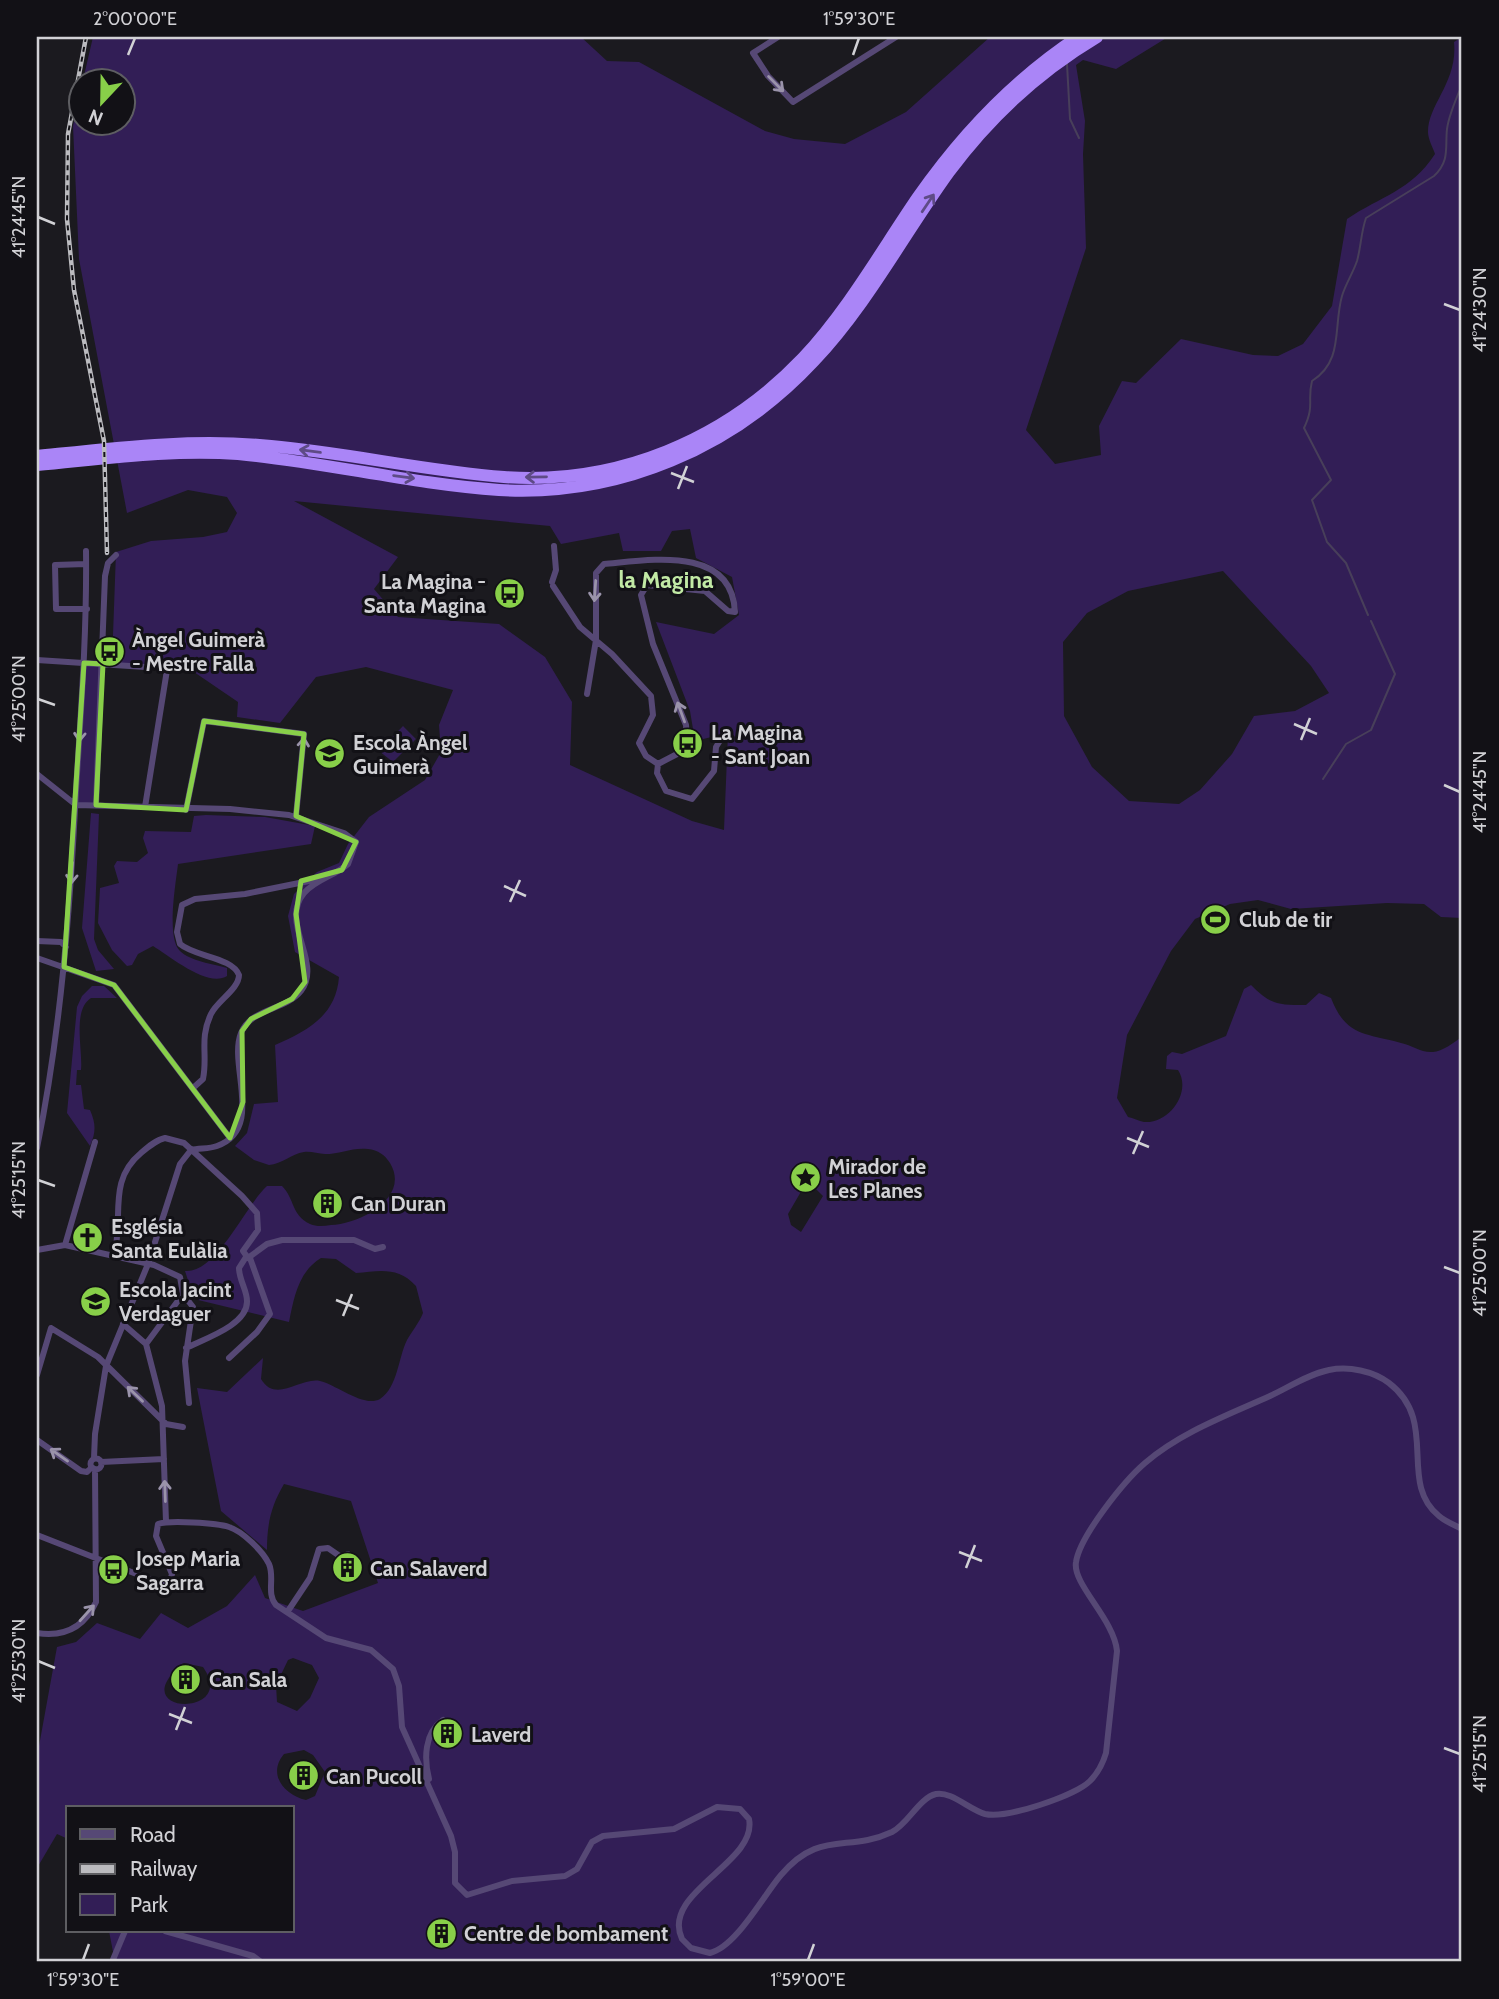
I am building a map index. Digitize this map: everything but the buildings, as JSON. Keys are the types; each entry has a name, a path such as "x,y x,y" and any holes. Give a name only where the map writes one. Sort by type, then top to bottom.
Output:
{"highway":[{"path":"37,456 122,452 233,454 472,487 527,491 612,481 671,462 744,423 797,379 855,310 967,150 1042,69 1089,38"},
{"path":"37,465 122,452"}],"street":[{"path":"778,37 753,53 768,76 793,102 896,37"},
{"path":"554,546 556,570 553,584 569,615 651,696 653,715 639,743 646,756 658,764"},
{"path":"37,1148 55,1047 66,947 87,609 86,551"},
{"path":"96,805 105,576 108,563 116,555"},
{"path":"587,694 596,640 596,573 604,564 681,560 705,566 723,577 731,589 735,612 728,611 705,591 647,585 641,595 653,644 680,706 687,732 680,753 658,764"},
{"path":"86,564 55,565 55,609 87,609"},
{"path":"37,660 145,667"},
{"path":"145,807 167,670"},
{"path":"186,810 204,721 304,734 296,816"},
{"path":"658,764 657,773 666,791 692,799 715,771 716,747 721,739"},
{"path":"37,774 76,805 186,810 230,809 296,816 344,833 356,842 348,864 313,884 301,897 296,914 307,966 305,982 292,999 251,1019 242,1031 239,1051 243,1102 240,1122 230,1138 216,1147 191,1150 180,1164 148,1264 106,1366 95,1434 98,1460"},
{"path":"193,1088 203,1079 202,1046 208,1019 216,1005 236,984 239,975 234,967 190,951 180,944 177,932 182,905 195,899 324,878"},
{"path":"286,886 299,888 301,897"},
{"path":"37,941 61,942 66,947"},
{"path":"37,958 114,985 230,1138"},
{"path":"37,1101 44,1105"},
{"path":"114,1256 119,1228 119,1181 127,1167 158,1139 179,1140 242,1196 257,1213 258,1230 244,1246 270,1314 257,1332 229,1359"},
{"path":"65,1245 95,1142"},
{"path":"186,1348 223,1329 244,1313 247,1303 239,1268 248,1257 267,1244 282,1240 354,1240 374,1248 383,1247"},
{"path":"37,1250 65,1245 148,1264 180,1277 183,1294 193,1307 186,1348 189,1403"},
{"path":"146,1344 183,1294"},
{"path":"123,1324 146,1344 164,1422 166,1522"},
{"path":"37,1375 51,1328 98,1357 164,1422 183,1427"},
{"path":"37,1535 159,1583 167,1583 172,1577 172,1570 155,1532 158,1524 166,1522 225,1526 240,1533 268,1562 272,1600 326,1638 371,1650 388,1662 399,1686 402,1727 453,1845 455,1883 467,1895 512,1881 565,1876 577,1869 592,1842 603,1836 674,1829 717,1807 740,1809 749,1819 748,1837 688,1903 680,1916 680,1935 687,1945 700,1952 714,1952 729,1942 795,1859 812,1848 886,1834 905,1823 928,1799 938,1794 978,1812 995,1816 1073,1792 1089,1782 1102,1765 1106,1753 1117,1651 1116,1635 1078,1578 1076,1561 1082,1545 1132,1475 1167,1446 1327,1370 1359,1370 1391,1385 1408,1404 1418,1432 1418,1474 1424,1496 1440,1517 1462,1529"},
{"path":"37,1440 80,1471 87,1472 93,1468"},
{"path":"37,1633 55,1636 67,1633 94,1607 96,1598 91,1462 164,1459"},
{"path":"288,1611 310,1578 319,1549 328,1548 341,1557 348,1554"},
{"path":"432,1792 426,1762 427,1746 433,1729 443,1720"},
{"path":"112,1962 125,1932"},
{"path":"169,1932 253,1956 261,1962"}],"highlighted area":[{"path":"84,663 103,664 96,805 186,810 204,721 304,734 296,816 356,842 342,870 301,881 296,914 305,982 292,999 251,1019 242,1031 243,1102 230,1138 114,985 64,967"}],"green space":[{"path":"93,37 581,37 607,61 639,62 765,131 794,139 845,144 906,112 990,37 1168,37 1116,69 1083,60 1076,65 1085,121 1083,154 1086,248 1026,430 1055,464 1101,455 1099,426 1122,381 1136,383 1181,339 1253,355 1278,356 1303,344 1332,306 1347,219 1406,185 1435,154 1428,135 1429,122 1452,69 1454,42 1462,37 1462,918 1441,917 1424,904 1387,903 1291,909 1258,900 1230,904 1195,919 1171,951 1127,1035 1117,1098 1128,1117 1142,1122 1154,1121 1170,1112 1180,1096 1182,1078 1178,1070 1166,1069 1167,1056 1172,1052 1182,1054 1226,1036 1244,989 1251,985 1264,997 1282,1004 1306,1005 1319,993 1331,998 1343,1020 1358,1031 1424,1051 1440,1050 1462,1037 1462,1962 115,1962 109,1932 294,1932 294,1806 66,1806 66,1838 57,1834 37,1868 37,1757 57,1647 76,1642 97,1623 140,1639 161,1613 188,1628 227,1606 255,1575 265,1598 303,1611 378,1583 351,1501 284,1484 271,1515 267,1550 221,1511 197,1388 227,1392 263,1358 261,1379 274,1389 281,1390 320,1381 366,1401 380,1399 391,1387 407,1340 423,1313 416,1286 402,1275 388,1271 356,1273 336,1259 321,1258 302,1278 289,1322 194,1299 185,1271 197,1269 219,1251 267,1186 282,1186 299,1216 315,1226 342,1223 368,1214 388,1198 394,1187 395,1176 390,1163 381,1153 372,1150 357,1149 325,1154 304,1152 269,1165 254,1160 235,1146 247,1133 254,1104 278,1102 275,1045 309,1028 326,1012 337,991 339,977 295,952 288,916 294,894 317,872 339,863 348,844 369,817 425,780 441,752 439,725 453,690 366,667 316,677 280,723 237,717 238,702 194,672 112,663 116,552 151,541 203,537 227,532 237,513 227,497 188,490 127,513 79,259 73,136 136,136 136,66 86,66","holes":["294,501 550,526 561,544 619,533 623,551 661,551 672,531 690,529 696,558 732,577 739,615 714,634 656,622 690,711 695,741 728,733 724,830 692,821 570,765 572,702 545,657 499,624 398,617 374,589 398,557","1223,571 1311,666 1329,693 1295,711 1254,716 1232,754 1200,790 1179,804 1129,801 1092,767 1064,716 1063,642 1087,613 1128,591","806,1183 810,1183 823,1196 801,1232 791,1225 788,1214","293,1658 312,1665 319,1678 310,1698 297,1711 277,1702 276,1685 288,1660","184,1663 203,1667 210,1683 208,1694 199,1701 187,1704 167,1697 165,1687 178,1666","304,1750 313,1755 325,1772 315,1796 306,1800 285,1789 280,1783 277,1769 284,1754"]},
{"path":"84,663 103,664 93,804 77,804"},
{"path":"403,726 416,739 393,762 379,751"},
{"path":"91,813 99,814 94,939 98,950 114,969 96,971 82,928"},
{"path":"194,816 265,817 315,826 311,844 178,864 173,909 176,944 180,951 190,957 227,968 227,976 219,979 200,975 153,946 138,954 132,965 127,966 112,950 98,923 100,888 119,883 114,866 117,861 137,862 148,853 143,838 145,831 191,832"},
{"path":"92,986 104,986 117,998 91,998 85,1004 80,1021 81,1070 77,1070 76,1085 81,1085 84,1109 90,1110 93,1120 94,1132 90,1146 67,1113 77,1007 82,996"}],"waterway":[{"path":"1067,64 1070,119 1079,138"},
{"path":"1368,615 1346,563 1327,542 1312,500 1331,480 1304,428 1309,414 1312,381 1329,364 1333,353 1339,308 1357,261 1366,218 1434,176 1439,170 1446,154 1449,118 1462,85"},
{"path":"1323,779 1346,744 1371,730 1395,674 1371,621"}],"railway":[{"path":"86,37 68,134 67,219 74,290 104,441 107,553"}],"place":[{"name":"La Magina - Santa Magina","path":"509,593"},
{"name":"Àngel Guimerà - Mestre Falla","path":"109,651"},
{"name":"La Magina - Sant Joan","path":"688,744"},
{"name":"Escola Àngel Guimerà","path":"330,754"},
{"name":"Club de tir","path":"1216,919"},
{"name":"Mirador de Les Planes","path":"805,1178"},
{"name":"Can Duran","path":"328,1203"},
{"name":"Església Santa Eulàlia","path":"88,1238"},
{"name":"Escola Jacint Verdaguer","path":"96,1301"},
{"name":"Can Salaverd","path":"347,1568"},
{"name":"Josep Maria Sagarra","path":"113,1570"},
{"name":"Can Sala","path":"186,1679"},
{"name":"Laverd","path":"448,1734"},
{"name":"Can Pucoll","path":"303,1776"},
{"name":"Centre de bombament","path":"441,1933"}],"district":[{"name":"la Magina","path":"666,580"}]}
